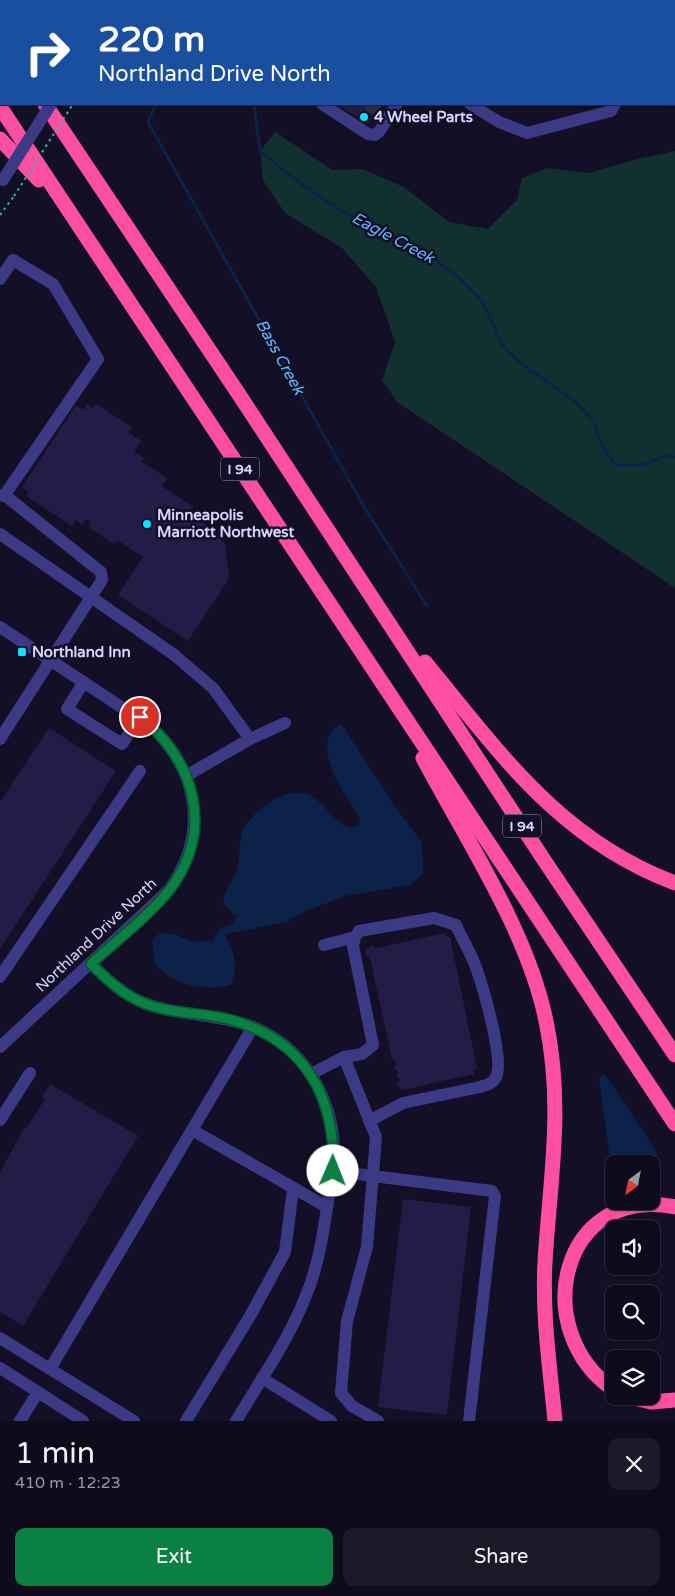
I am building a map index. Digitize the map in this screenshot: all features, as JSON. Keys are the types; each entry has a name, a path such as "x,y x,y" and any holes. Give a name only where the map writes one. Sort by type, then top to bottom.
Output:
{"highway":[{"name":"I 94","path":"47,105 544,860 675,1055"},
{"name":"I 94","path":"0,107 675,1124"},
{"path":"0,139 52,194 106,266"},
{"path":"370,596 514,770 542,798 580,832 613,854 675,883"},
{"path":"376,671 508,916 526,956 542,1005 552,1063 556,1119 545,1288 547,1339 555,1421"},
{"path":"605,1382 588,1368 572,1336 563,1295 570,1261 578,1246 588,1234 598,1224 613,1214 646,1205 675,1207"},
{"path":"660,1401 675,1400"}],"street":[{"path":"1,182 47,105"},
{"path":"324,105 368,134 375,135 379,132 396,105"},
{"path":"472,105 499,122 527,133 611,111 614,105"},
{"path":"0,279 14,260 52,284 98,359 2,495 101,572 102,580 0,739"},
{"path":"0,534 173,654 213,688 250,739"},
{"name":"Northland Drive North","path":"0,628 140,717 153,728 174,750 186,776 192,792 194,822 191,846 181,871 157,902 0,1047"},
{"path":"84,682 67,709 122,744 140,717"},
{"path":"186,776 250,739 285,723"},
{"path":"0,977 140,771"},
{"path":"311,1074 344,1057 362,1054 373,1045 353,946 359,931 434,918 456,925 473,961 489,1015 499,1069 491,1083 404,1103 369,1121"},
{"path":"324,945 355,937"},
{"path":"91,964 119,990 140,1002 159,1008 227,1019 253,1027 284,1046 311,1074 324,1101 331,1123 334,1148 333,1171 318,1256 310,1286 295,1321 236,1421"},
{"path":"50,1369 253,1027"},
{"path":"344,1057 376,1137 367,1247 347,1320 340,1388 345,1400 378,1421"},
{"path":"0,1120 30,1073"},
{"path":"192,1130 327,1207"},
{"path":"333,1171 492,1191 495,1196 469,1421"},
{"path":"186,1421 250,1316 285,1252 293,1188"},
{"path":"0,1338 134,1421"},
{"path":"0,1368 83,1421"},
{"path":"262,1378 331,1421"},
{"path":"20,1421 38,1392"}],"path":[{"path":"0,215 72,105"}],"green space":[{"path":"275,132 332,170 362,169 404,187 449,222 488,229 517,200 522,178 547,168 589,173 633,160 675,151 675,588 397,402 382,380 395,342 376,287 342,248 285,213 263,180 260,151"}],"water":[{"path":"341,723 396,808 421,841 423,873 410,885 345,896 304,912 286,922 225,934 233,953 235,964 231,985 213,988 194,986 168,976 158,967 154,957 152,941 160,933 175,934 192,942 213,940 219,929 233,923 237,917 223,904 224,899 238,867 240,840 243,830 260,809 277,798 294,793 303,793 317,800 345,826 352,828 358,824 360,818 335,776 327,751 332,731"},
{"path":"602,1074 606,1076 657,1155 610,1155 599,1080"}],"building":[{"name":"4 Wheel Parts","path":"339,105 379,105 368,124"},
{"name":"Minneapolis Marriott Northwest","path":"87,404 93,408 96,404 132,427 128,432 141,441 134,451 144,458 141,461 167,478 162,486 193,507 189,513 214,530 225,544 229,575 226,583 188,641 118,595 143,557 117,540 114,544 88,527 91,522 86,519 82,525 76,520 72,526 26,496 29,492 22,487 76,405 83,410"},
{"path":"49,728 116,771 0,949 0,802"},
{"path":"445,933 446,937 450,937 477,1069 473,1070 474,1074 402,1090 397,1084 400,1080 396,1075 398,1072 394,1067 397,1064 392,1059 370,958 365,955 366,951 372,945 376,948"},
{"path":"50,1084 138,1136 23,1326 0,1312 0,1173 24,1128 26,1129 45,1099 42,1097"},
{"path":"403,1199 471,1207 447,1415 378,1407"}],"waterway":[{"name":"Bass Creek","path":"156,105 148,122 363,505 427,606"},
{"name":"Eagle Creek","path":"254,105 260,151 300,183 343,212 423,252 455,274 482,301 504,348 523,365 576,402 593,421 602,446 616,465 642,465 667,456 675,457"}],"tunnel":[{"path":"369,105 388,118"}],"place":[{"name":"4 Wheel Parts","path":"364,117"},
{"name":"Minneapolis Marriott Northwest","path":"147,524"},
{"name":"Northland Inn","path":"22,652"}],"route":[{"path":"140,717 174,750 180,762 192,792 194,807 193,836 185,863 169,890 91,964 119,990 140,1002 159,1008 227,1019 266,1033 284,1046 311,1074 319,1088 331,1123 334,1148 333,1171"}]}
